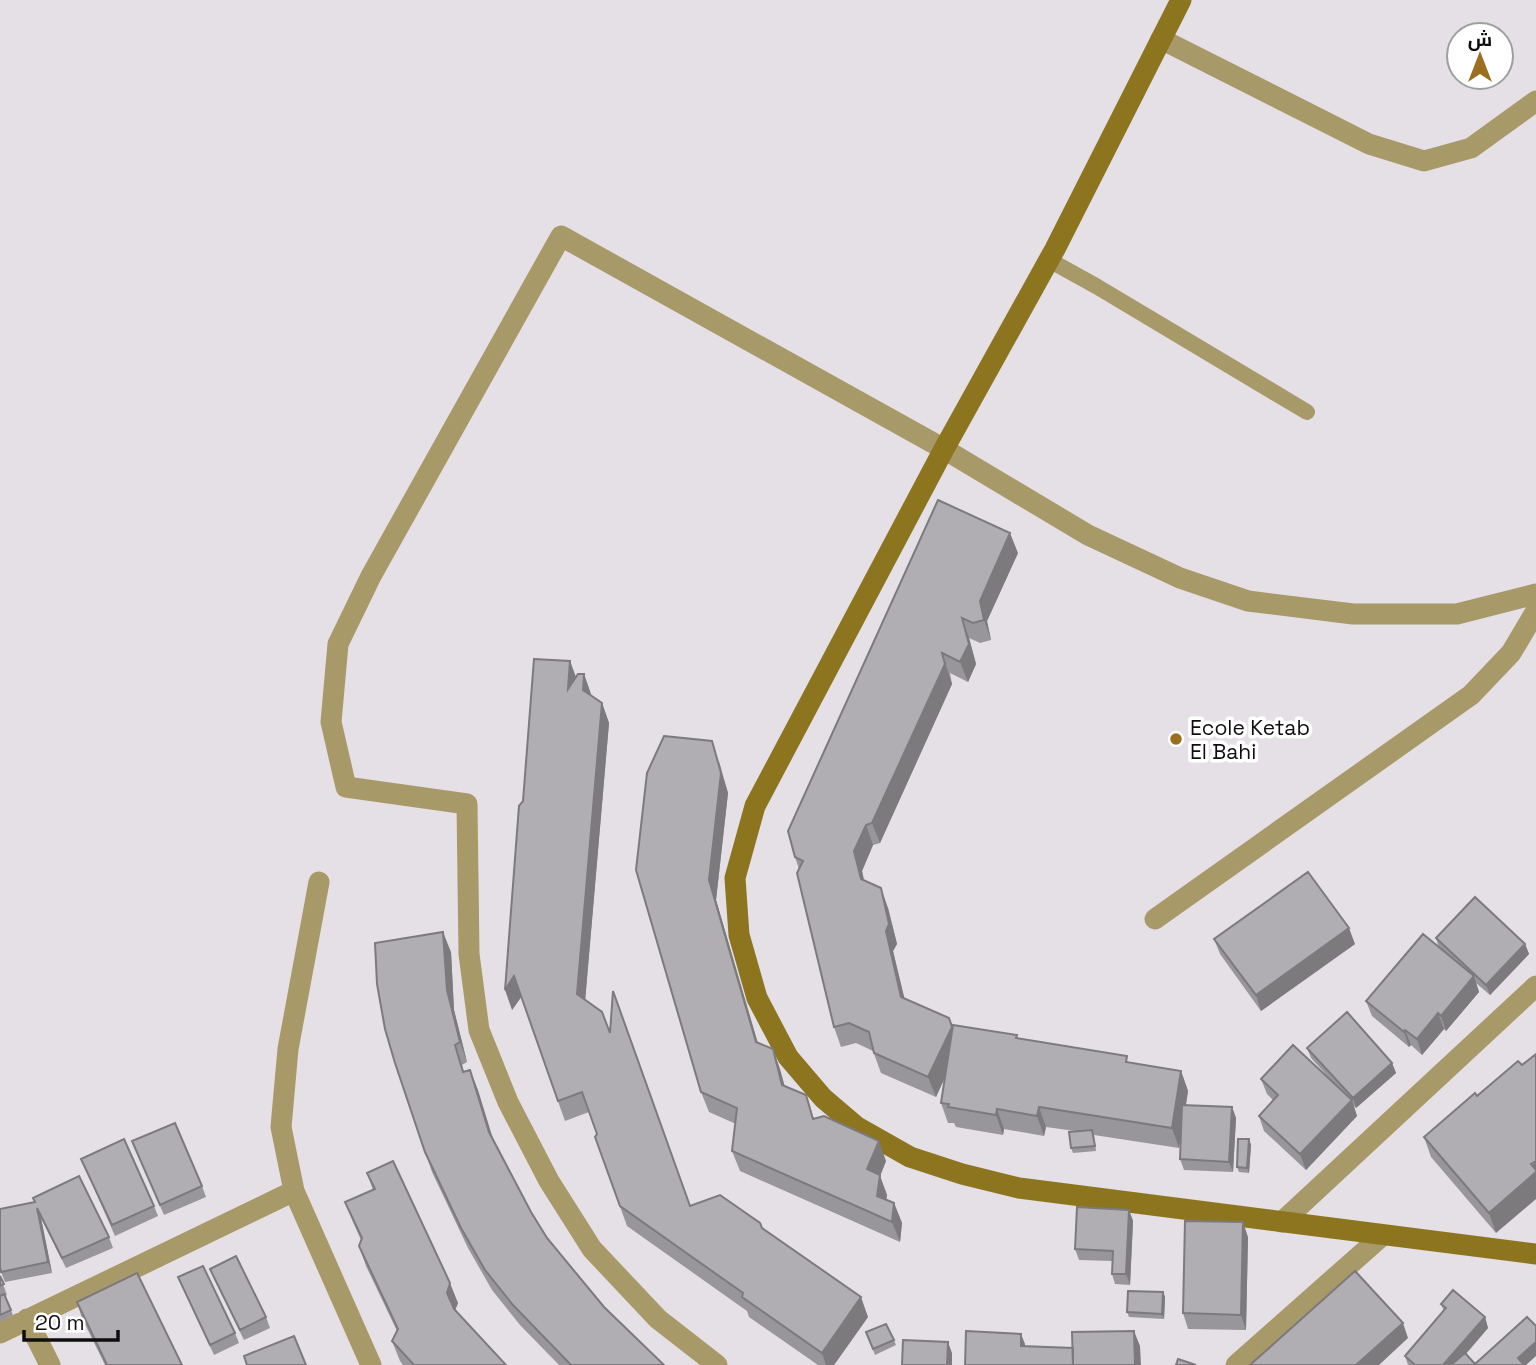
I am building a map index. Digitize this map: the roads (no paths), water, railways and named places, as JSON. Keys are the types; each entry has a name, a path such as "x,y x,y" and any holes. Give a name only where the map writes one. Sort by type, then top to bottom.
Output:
{"street":[{"path":"1181,0 1049,260 944,449 755,806 735,878 739,935 757,998 788,1057 823,1098 857,1127 910,1157 1018,1188 1536,1254"},
{"path":"1161,39 1369,144 1424,162 1471,148 1536,101"},
{"path":"717,1365 657,1320 592,1249 549,1181 508,1102 479,1030 469,954 467,804 346,787 331,722 338,644 371,576 561,236 944,449 1088,535 1180,578 1248,601 1353,614 1458,614 1536,594"},
{"path":"1155,919 1471,695 1511,653 1536,611"},
{"path":"319,882 288,1049 281,1127 293,1191 371,1365"},
{"path":"1282,1222 1536,986"},
{"path":"0,1333 293,1191"},
{"path":"1236,1365 1383,1235"},
{"path":"27,1320 50,1365"}],"lane":[{"path":"1049,260 1307,412"}],"place":[{"name":"Ecole Ketab El Bahi","path":"1176,739"}]}
